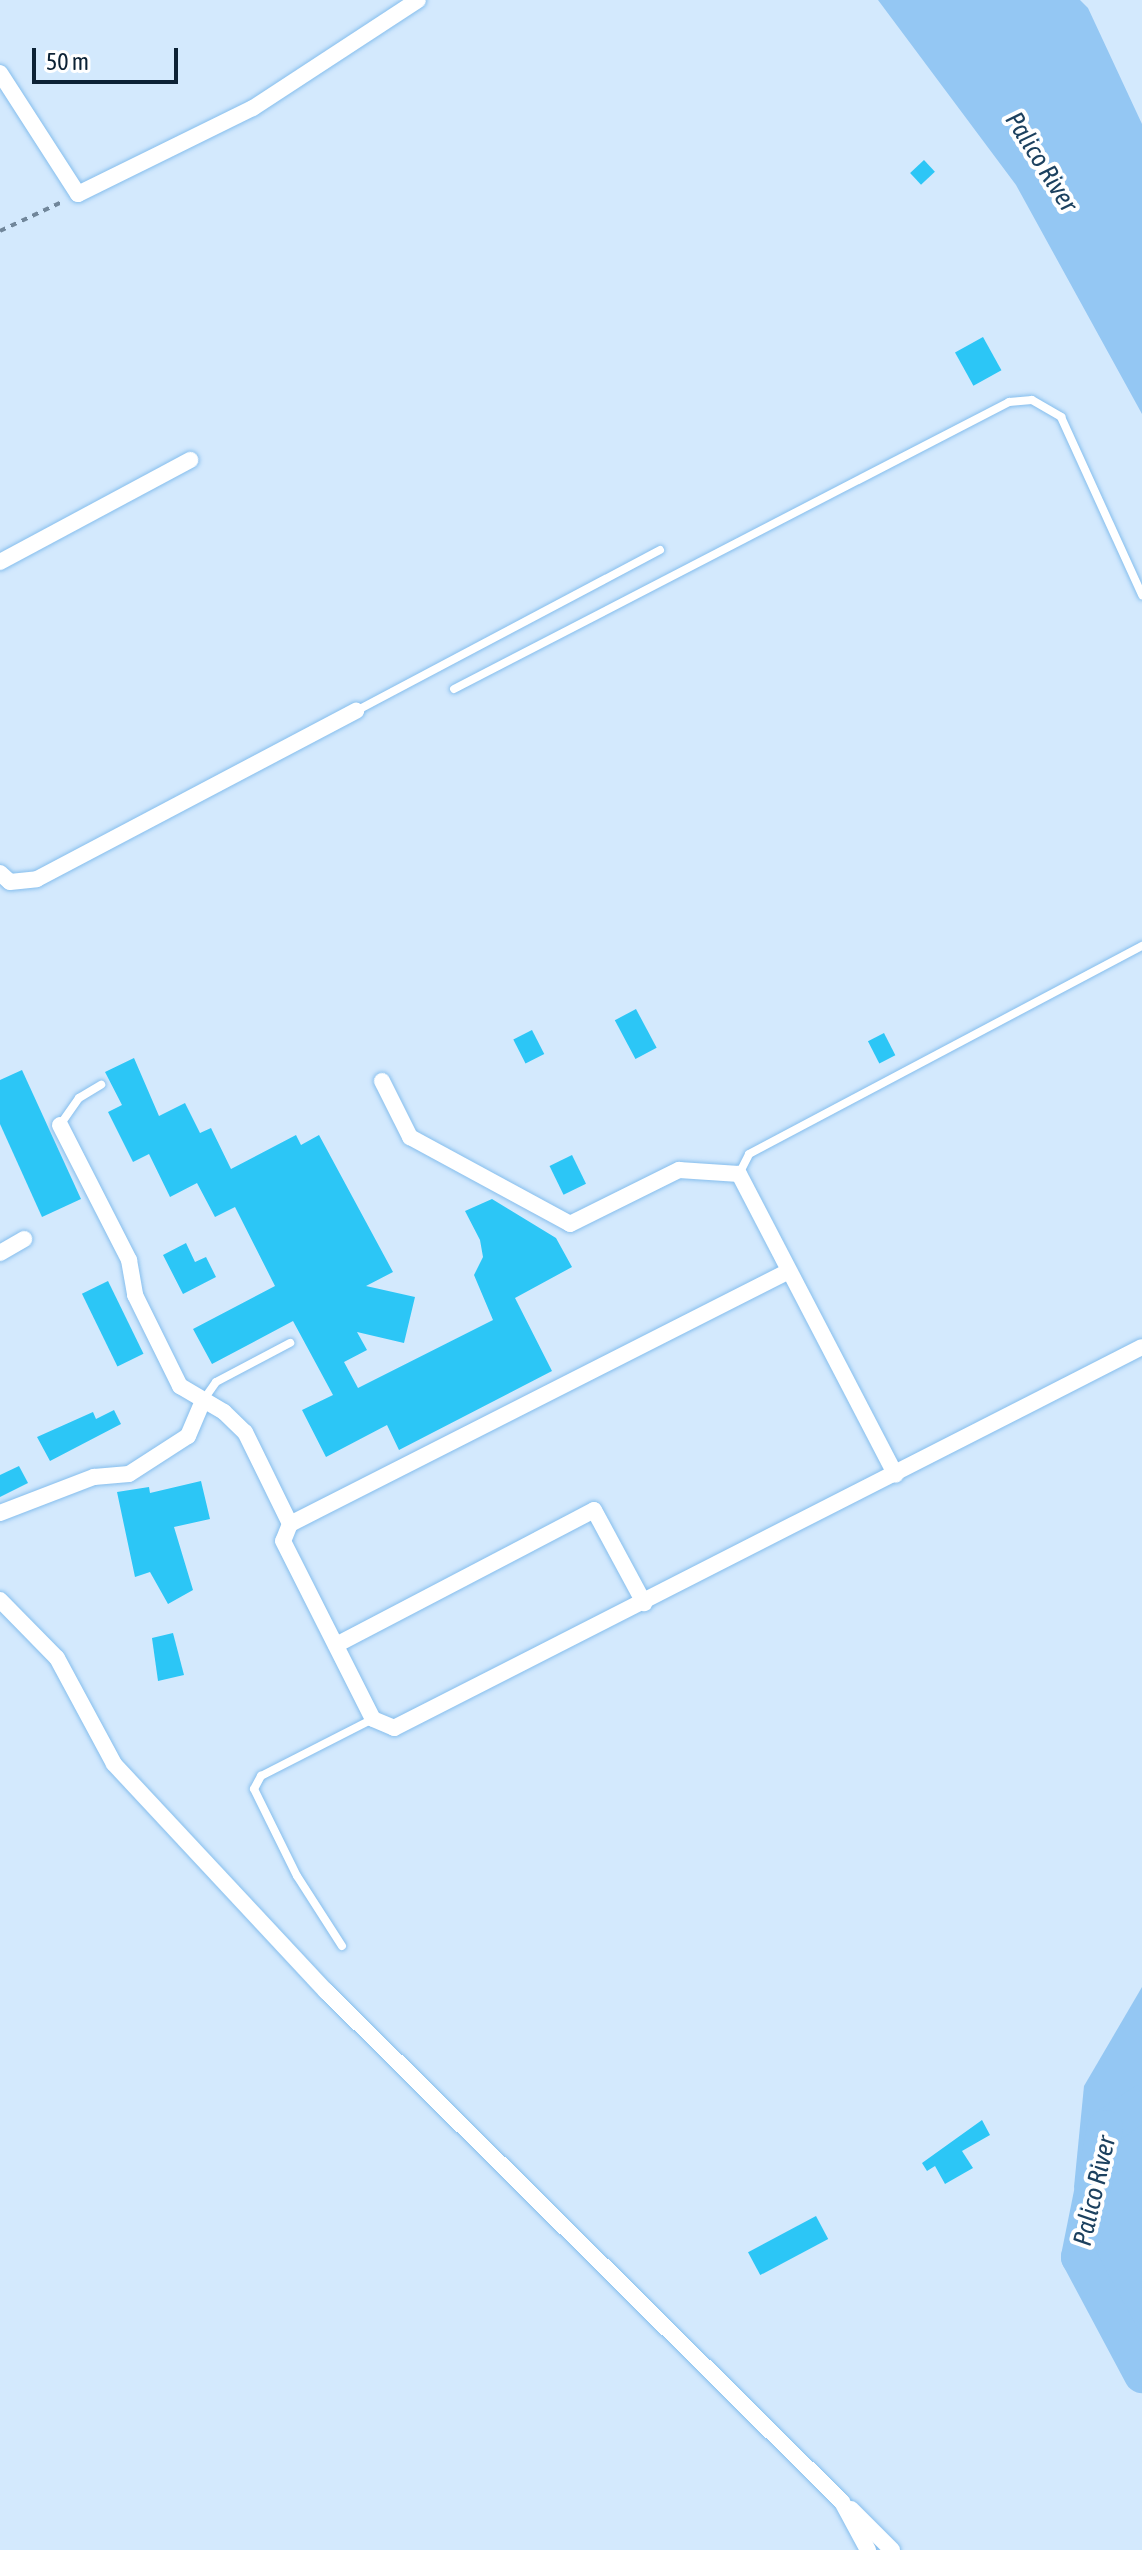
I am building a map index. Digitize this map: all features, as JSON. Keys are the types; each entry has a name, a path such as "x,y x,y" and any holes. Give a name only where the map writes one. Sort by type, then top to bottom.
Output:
{"street":[{"path":"0,73 78,194 253,108 418,0"},
{"path":"0,562 190,460"},
{"path":"0,873 10,882 37,879 356,711"},
{"path":"382,1081 410,1137 570,1224 679,1170 739,1174 896,1475"},
{"path":"60,1125 129,1260 135,1295 180,1386 202,1403 224,1412 245,1432 290,1524"},
{"path":"0,1253 24,1239"},
{"path":"789,1271 290,1524 283,1541 373,1719 394,1728 896,1475 1142,1347"},
{"path":"0,1513 94,1477 129,1474 188,1436 202,1403"},
{"path":"336,1645 594,1510 644,1603"},
{"path":"0,1600 57,1658 114,1764 326,1991 892,2550"},
{"path":"842,2502 868,2550"}],"lane":[{"path":"454,689 1009,402 1032,400 1061,417 1142,595"},
{"path":"356,711 660,550"},
{"path":"739,1174 749,1154 1142,946"},
{"path":"60,1125 79,1098 101,1085"},
{"path":"202,1403 216,1382 290,1343"},
{"path":"342,1946 297,1876 254,1789 261,1776 373,1719"}],"path":[{"path":"0,231 78,194"}],"water":[{"path":"878,0 1080,0 1088,8 1142,124 1142,414 1016,185"},
{"path":"1142,1987 1142,2383 1110,2323 1074,2187 1084,2086"}],"building":[{"path":"924,160 935,172 921,185 910,173"},
{"path":"983,337 1001,370 973,386 955,353"},
{"path":"636,1009 657,1048 635,1059 615,1020"},
{"path":"532,1030 544,1054 526,1064 513,1040"},
{"path":"884,1033 895,1055 879,1063 868,1041"},
{"path":"134,1058 159,1116 185,1103 200,1133 211,1128 231,1169 296,1135 301,1145 319,1135 393,1272 366,1286 415,1297 404,1343 357,1332 367,1350 344,1362 358,1388 493,1320 474,1275 483,1257 480,1240 465,1211 492,1199 556,1238 572,1267 515,1298 552,1371 399,1450 387,1425 326,1457 302,1410 333,1395 293,1321 212,1364 193,1329 275,1286 235,1207 215,1217 197,1183 170,1197 149,1154 133,1162 108,1112 122,1105 105,1072"},
{"path":"22,1070 81,1199 42,1217 0,1124 0,1080"},
{"path":"572,1155 586,1184 564,1195 550,1166"},
{"path":"186,1243 195,1262 206,1257 216,1277 183,1294 163,1255"},
{"path":"108,1281 144,1354 117,1367 82,1294"},
{"path":"114,1410 121,1424 50,1461 37,1437 93,1412 96,1419"},
{"path":"19,1466 28,1483 0,1497 0,1475"},
{"path":"201,1481 210,1519 174,1527 193,1590 168,1604 150,1572 135,1577 117,1492 149,1487 150,1493"},
{"path":"173,1633 184,1675 158,1681 152,1638"},
{"path":"982,2120 990,2135 962,2151 973,2168 945,2184 935,2166 927,2171 922,2163"},
{"path":"816,2216 828,2239 760,2275 748,2252"}],"waterway":[{"name":"Palico River","path":"1142,2103 1105,2128 1079,2257 1142,2375"}]}
